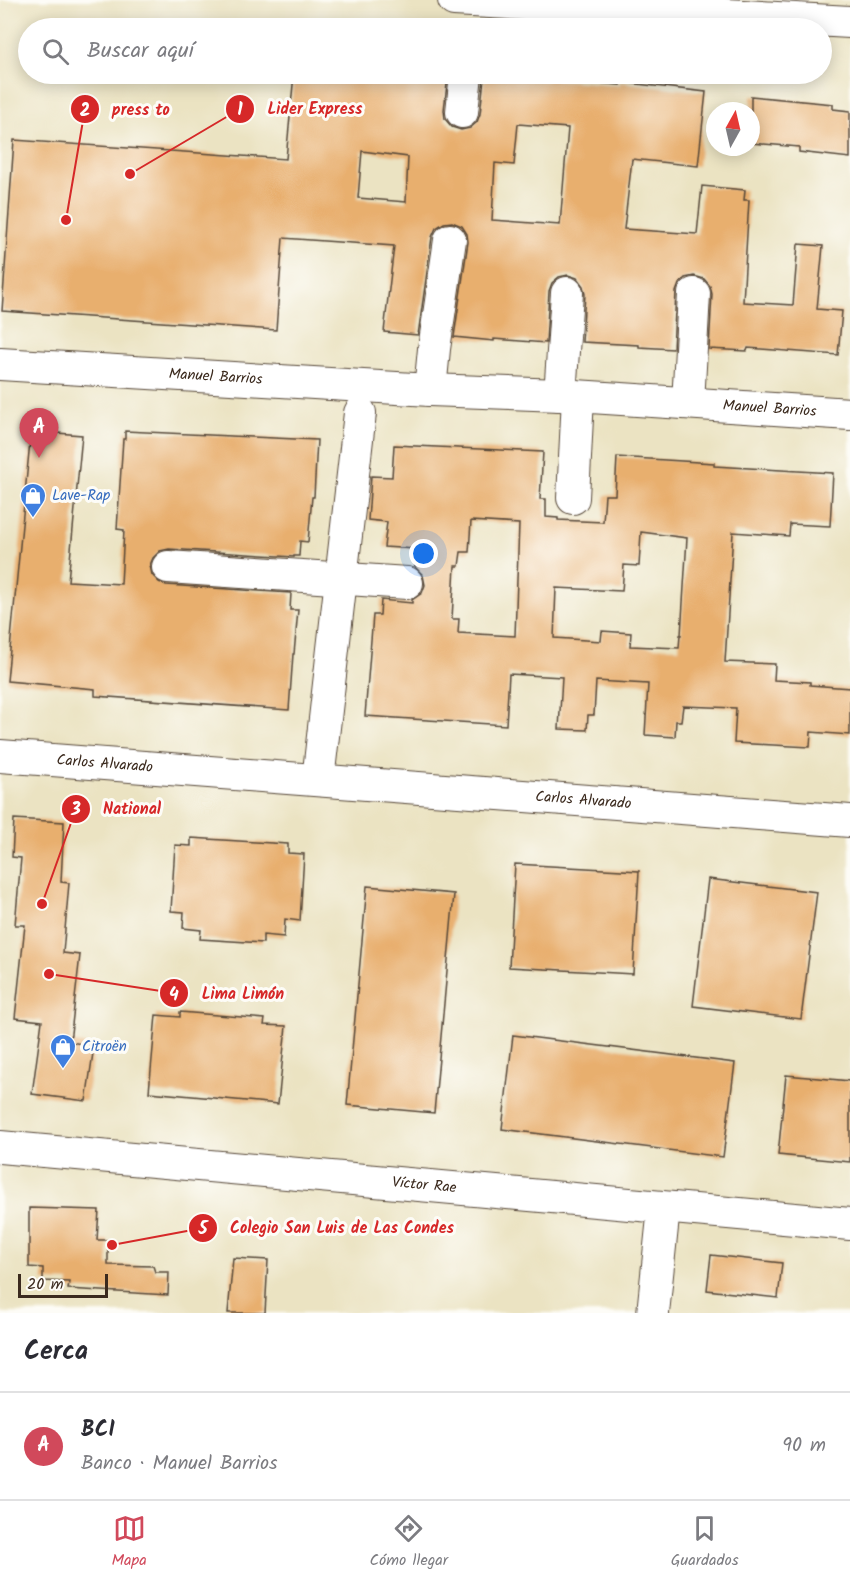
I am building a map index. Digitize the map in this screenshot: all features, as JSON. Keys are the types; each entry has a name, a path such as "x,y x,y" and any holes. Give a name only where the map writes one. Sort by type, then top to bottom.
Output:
{"street":[{"path":"466,10 722,18"},
{"path":"832,21 850,22"},
{"path":"462,112 465,84"},
{"path":"430,390 450,240"},
{"path":"567,293 573,498"},
{"path":"688,403 694,294"},
{"name":"Manuel Barrios","path":"0,364 850,414"},
{"path":"318,780 360,413"},
{"path":"168,567 407,583"},
{"name":"Carlos Alvarado","path":"0,756 850,821"},
{"name":"Víctor Rae","path":"0,1146 850,1224"},
{"path":"653,1313 664,1208"}],"building":[{"path":"293,84 447,84 445,119 452,127 461,130 470,128 477,122 483,84 637,84 706,92 698,166 632,159 624,229 697,234 702,186 745,190 744,200 749,200 743,302 793,305 798,244 823,246 817,309 842,311 838,355 748,348 747,351 709,349 712,294 710,286 704,279 694,276 685,278 679,284 676,292 673,349 582,342 585,294 577,278 568,275 559,277 552,283 549,291 546,343 454,337 468,242 467,234 462,226 452,222 444,223 436,228 432,237 418,335 384,332 394,246 283,238 276,330 2,311 14,140 286,159","holes":["518,124 568,128 560,225 492,220 495,163 514,165","362,151 408,157 406,202 358,198"]},
{"path":"751,96 833,104 833,109 850,111 850,158 799,152 799,147 760,144 760,102 751,102"},
{"path":"31,431 82,435 68,581 121,584 124,530 117,529 125,431 317,440 314,497 312,497 308,542 300,541 299,556 169,549 160,551 150,565 152,575 166,585 291,593 290,610 298,610 289,710 95,696 95,689 7,681"},
{"path":"394,445 543,452 540,499 546,499 546,517 558,518 558,520 603,522 605,495 615,495 617,457 714,463 714,466 833,473 830,526 790,524 789,536 733,532 725,662 775,664 774,680 850,688 850,735 811,732 810,747 734,743 736,708 683,706 681,721 676,721 675,737 645,735 648,684 596,681 594,715 588,715 587,730 559,729 562,677 509,674 506,725 365,716 373,615 380,615 381,600 412,603 412,600 422,593 425,585 423,575 415,567 416,549 384,547 387,522 368,520 371,476 392,477","holes":["471,521 519,524 515,636 458,633 459,619 452,619 455,566 459,566 461,552 469,552","641,532 687,538 679,648 630,646 631,633 602,631 601,641 554,638 556,588 622,591 624,565 639,566"]},
{"path":"14,819 64,822 61,882 69,883 63,953 80,955 70,1042 94,1046 86,1101 32,1094 42,1021 15,1018 25,925 15,925 21,858 12,857"},
{"path":"191,838 288,844 288,853 304,854 300,921 285,919 284,937 263,935 263,943 200,939 201,930 183,928 184,912 171,911 175,845 191,846"},
{"path":"515,864 639,871 633,974 509,967"},
{"path":"708,879 817,892 801,1019 693,1006"},
{"path":"367,886 454,894 434,1113 347,1105"},
{"path":"180,1012 265,1019 264,1025 286,1026 278,1104 149,1092 156,1015 180,1017"},
{"path":"513,1035 735,1063 723,1157 502,1129"},
{"path":"786,1075 850,1081 850,1162 778,1155"},
{"path":"29,1208 99,1210 97,1240 108,1240 108,1265 153,1266 155,1272 169,1272 168,1295 68,1289 69,1282 43,1281 43,1268 29,1267"},
{"path":"711,1255 782,1263 778,1298 707,1290"},
{"path":"233,1258 268,1260 265,1313 228,1313"}],"place":[{"name":"Lider Express","path":"130,174"},
{"name":"press to","path":"66,220"},
{"name":"BCI","path":"39,458"},
{"name":"Lave-Rap","path":"33,519"},
{"name":"National","path":"42,904"},
{"name":"Lima Limón","path":"49,974"},
{"name":"Citroën","path":"63,1070"},
{"name":"Colegio San Luis de Las Condes","path":"112,1245"}]}
